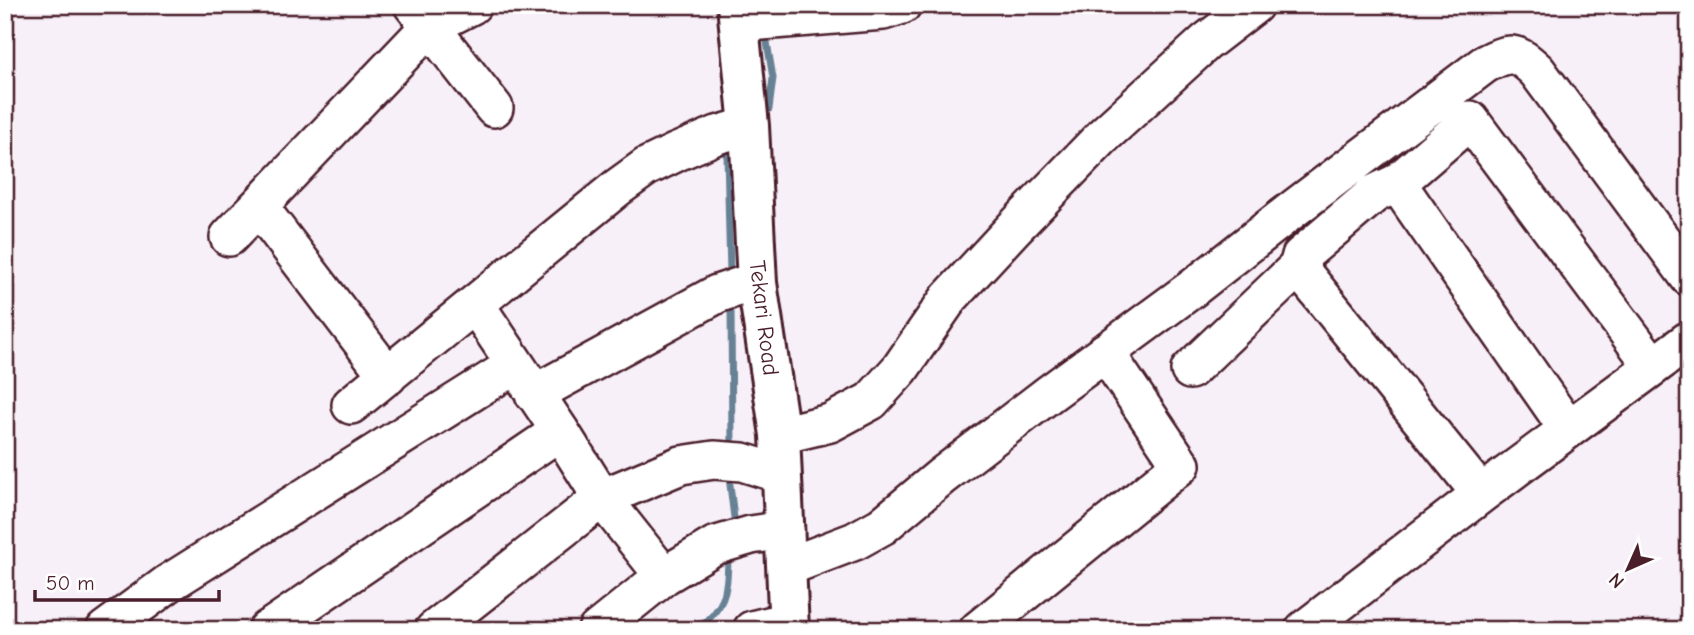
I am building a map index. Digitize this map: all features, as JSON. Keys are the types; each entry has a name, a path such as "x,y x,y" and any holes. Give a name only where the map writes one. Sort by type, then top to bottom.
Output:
{"highway":[{"name":"Tekari Road","path":"738,14 749,126 757,284 780,435 789,625"}],"street":[{"path":"229,237 421,16 472,5"},
{"path":"738,14 883,11 902,5"},
{"path":"780,435 830,422 872,401 901,369 949,298 1104,135 1206,42 1254,5"},
{"path":"421,16 494,108"},
{"path":"787,568 855,541 882,526 942,476 1105,352 1193,288 1485,64 1501,56 1512,55 1524,59 1537,71 1689,277"},
{"path":"1190,370 1298,267 1301,256 1374,194 1397,183 1470,120 1653,366"},
{"path":"351,405 646,167 717,135 749,126"},
{"path":"1397,183 1568,429"},
{"path":"269,220 388,376"},
{"path":"1298,267 1481,494"},
{"path":"106,630 169,583 525,379 717,294 744,285 757,284"},
{"path":"475,304 602,498 664,576"},
{"path":"1304,630 1481,494 1689,340"},
{"path":"978,630 1181,465 1105,352"},
{"path":"267,630 560,431"},
{"path":"434,630 602,498 681,466 714,460 742,462 781,474"},
{"path":"597,630 664,576 714,546 751,535 785,530"},
{"path":"752,630 789,625"}],"waterway":[{"path":"767,42 773,78 769,109"},
{"path":"727,154 730,274"},
{"path":"731,306 732,449"},
{"path":"730,485 735,526"},
{"path":"697,630 714,614 723,600 728,560"}]}
